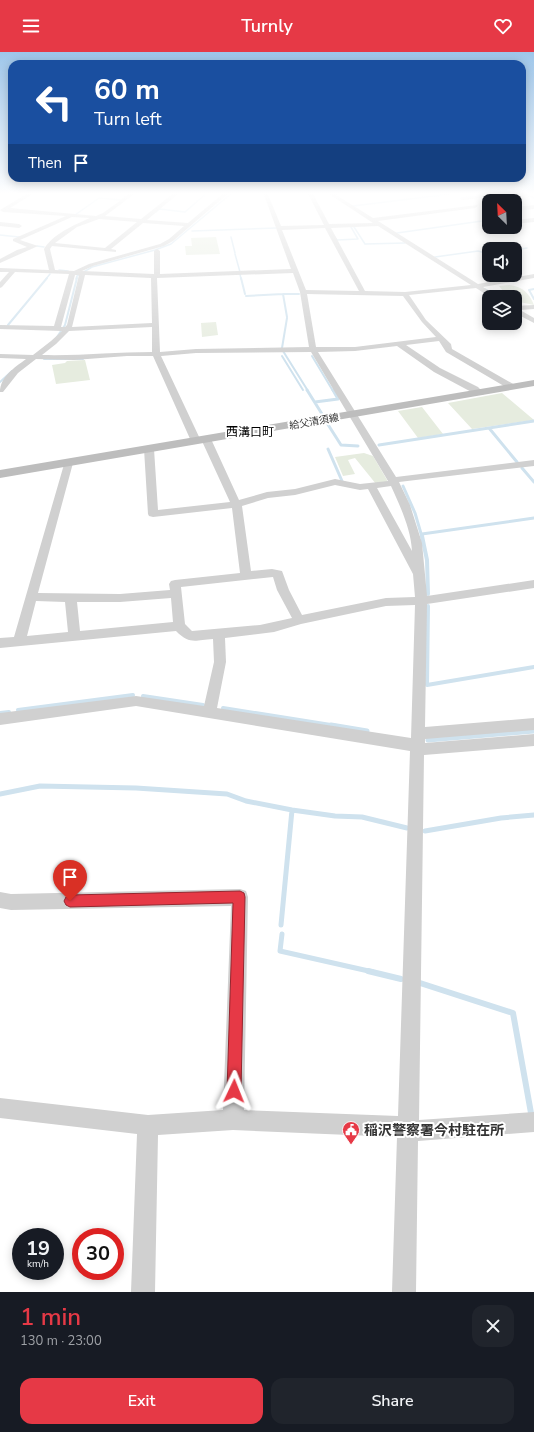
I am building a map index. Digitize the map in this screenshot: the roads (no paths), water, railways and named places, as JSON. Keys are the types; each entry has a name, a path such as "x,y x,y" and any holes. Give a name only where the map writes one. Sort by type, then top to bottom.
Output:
{"main road":[{"name":"給父清須線","path":"0,474 534,383"}],"street":[{"path":"0,261 22,250"},
{"path":"47,250 52,273"},
{"path":"106,250 135,253"},
{"path":"0,390 11,375 32,357 54,345 62,329 79,274 91,266 146,250"},
{"path":"287,250 303,292 313,349 394,481 405,505 417,543 421,601 404,1292"},
{"path":"339,250 363,293"},
{"path":"420,250 484,290"},
{"path":"157,251 155,276 156,354 236,504 245,557 246,576"},
{"path":"0,256 10,257"},
{"path":"0,270 155,276 295,271"},
{"path":"0,286 13,271"},
{"path":"62,329 70,325 81,277 79,274"},
{"path":"303,292 405,294 477,286 534,276"},
{"path":"405,294 424,321 450,350 512,387"},
{"path":"522,308 534,307"},
{"path":"522,314 534,322"},
{"path":"0,327 62,329 155,324"},
{"path":"0,356 74,358 132,353 156,354 196,351 355,349 441,339"},
{"path":"399,344 437,370 480,393"},
{"path":"149,449 153,514 236,504 266,495 295,492 335,482 360,487 371,486 394,481 534,463"},
{"path":"19,642 68,463"},
{"path":"371,486 420,574"},
{"path":"299,620 283,590 278,574 272,573 175,584 179,626 189,636 289,624 299,620 386,602 421,601 534,584"},
{"path":"31,597 120,598 176,594"},
{"path":"71,598 74,636"},
{"path":"0,643 179,626"},
{"path":"209,713 220,662 219,633"},
{"path":"0,719 136,701 417,743 534,740"},
{"path":"417,743 534,724"},
{"path":"0,900 11,902 240,897 233,1120"},
{"path":"0,1108 148,1125 233,1120 407,1129 534,1122"},
{"path":"143,1292 148,1125"}],"waterway":[{"path":"76,279 77,276 92,267 155,250"},
{"path":"435,257 478,251 482,252"},
{"path":"235,254 240,272"},
{"path":"59,270 68,271"},
{"path":"46,279 50,274"},
{"path":"240,274 241,279"},
{"path":"8,325 47,278"},
{"path":"57,337 65,325 77,278"},
{"path":"241,278 245,294"},
{"path":"534,289 529,290 534,299"},
{"path":"246,296 283,294"},
{"path":"283,294 299,294"},
{"path":"283,294 287,317"},
{"path":"282,348 287,318"},
{"path":"283,351 308,391"},
{"path":"282,356 303,390"},
{"path":"312,356 333,391"},
{"path":"44,359 83,359"},
{"path":"0,382 12,371"},
{"path":"307,390 322,414"},
{"path":"315,402 338,399 333,390"},
{"path":"379,445 534,421"},
{"path":"327,423 341,445 358,446"},
{"path":"489,428 517,462"},
{"path":"328,449 342,481"},
{"path":"522,468 534,482"},
{"path":"403,486 415,513 422,537"},
{"path":"422,534 534,518"},
{"path":"422,536 427,560 428,594"},
{"path":"428,606 427,685 534,667"},
{"path":"18,710 133,695"},
{"path":"143,696 203,705"},
{"path":"223,708 337,726"},
{"path":"0,713 9,712"},
{"path":"331,725 337,726"},
{"path":"337,726 367,731"},
{"path":"428,740 534,731"},
{"path":"0,794 40,786 136,788 227,794 246,801 292,810"},
{"path":"281,925 292,810"},
{"path":"292,810 335,816 362,817 407,828"},
{"path":"425,831 501,818 534,815"},
{"path":"282,934 280,951 373,972"},
{"path":"368,971 401,979"},
{"path":"420,983 513,1013 531,1113"}],"place":[{"name":"稲沢警察署今村駐在所","path":"351,1145"}],"district":[{"name":"西溝口町","path":"250,432"}]}
